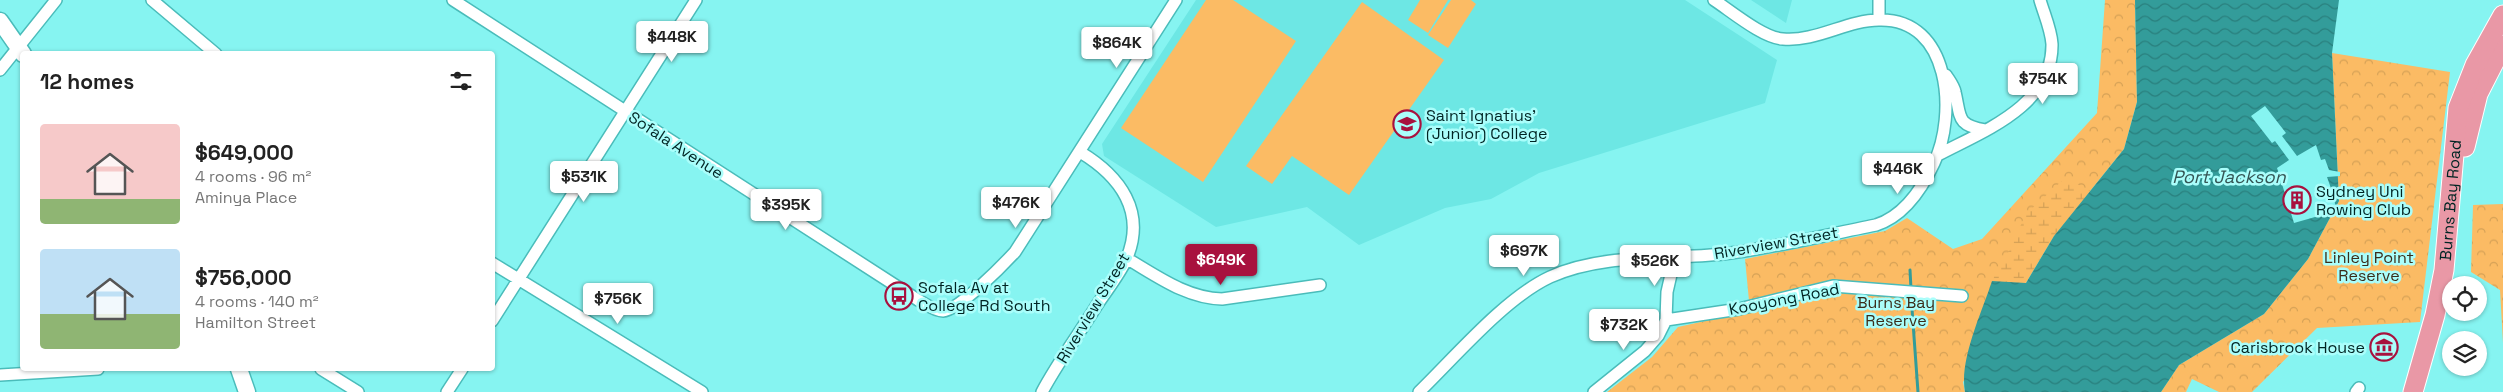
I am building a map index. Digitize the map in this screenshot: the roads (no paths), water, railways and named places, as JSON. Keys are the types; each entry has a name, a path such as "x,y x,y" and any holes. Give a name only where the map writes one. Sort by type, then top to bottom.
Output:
{"main road":[{"name":"Burns Bay Road","path":"2413,392 2435,315 2444,270 2458,108 2475,65 2503,15"},
{"path":"0,21 20,50"},
{"name":"Burns Bay Road","path":"2453,276 2469,125 2481,85 2503,45"},
{"path":"2425,392 2437,354 2444,321"},
{"path":"240,371 246,392"}],"street":[{"path":"0,70 20,50 56,0"},
{"path":"152,0 212,51"},
{"name":"Sofala Avenue","path":"454,0 625,112 932,308 944,311 953,308 1015,252 1080,152"},
{"path":"495,316 696,0"},
{"path":"1080,152 1176,0"},
{"name":"Riverview Street","path":"1714,0 1763,32 1783,40 1806,38 1879,20 1900,23 1917,32 1932,46 1942,69 1955,90 1962,121 1966,126 1985,130"},
{"path":"1879,0 1879,20"},
{"path":"1938,155 2019,109 2036,94 2045,78 2052,45 2040,0"},
{"name":"Riverview Street","path":"1419,392 1506,307 1532,287 1576,267 1601,262 1724,254 1886,222 1905,207 1921,186 1938,155 1946,115 1946,88 1942,69"},
{"name":"Riverview Street","path":"1042,392 1126,258 1133,224 1125,193 1110,173 1080,152"},
{"path":"1594,392 1645,351 1658,336 1666,320 1667,292 1675,257"},
{"path":"1126,258 1190,295 1207,299 1222,299 1320,285"},
{"path":"495,265 702,392"},
{"name":"Kooyong Road","path":"1666,320 1738,309 1833,286 1962,296"},
{"path":"0,375 65,371"},
{"path":"324,371 358,392"},
{"path":"447,392 461,371"}],"water":[{"name":"Port Jackson","path":"2135,0 2339,0 2332,53 2339,201 2308,259 2264,314 2179,365 2161,392 1965,392 1964,379 1968,351 1992,281 2026,283 2054,236 2124,149 2137,102"}],"waterway":[{"path":"1910,270 1911,289"},
{"path":"1911,295 1918,392"}],"place":[{"name":"Saint Ignatius' (Junior) College","path":"1407,124"},
{"name":"Sydney Uni Rowing Club","path":"2297,200"},
{"name":"Sofala Av at College Rd South","path":"899,296"},
{"name":"Carisbrook House","path":"2384,347"}],"park label":[{"name":"Linley Point Reserve","path":"2369,266"},
{"name":"Burns Bay Reserve","path":"1896,311"}]}
